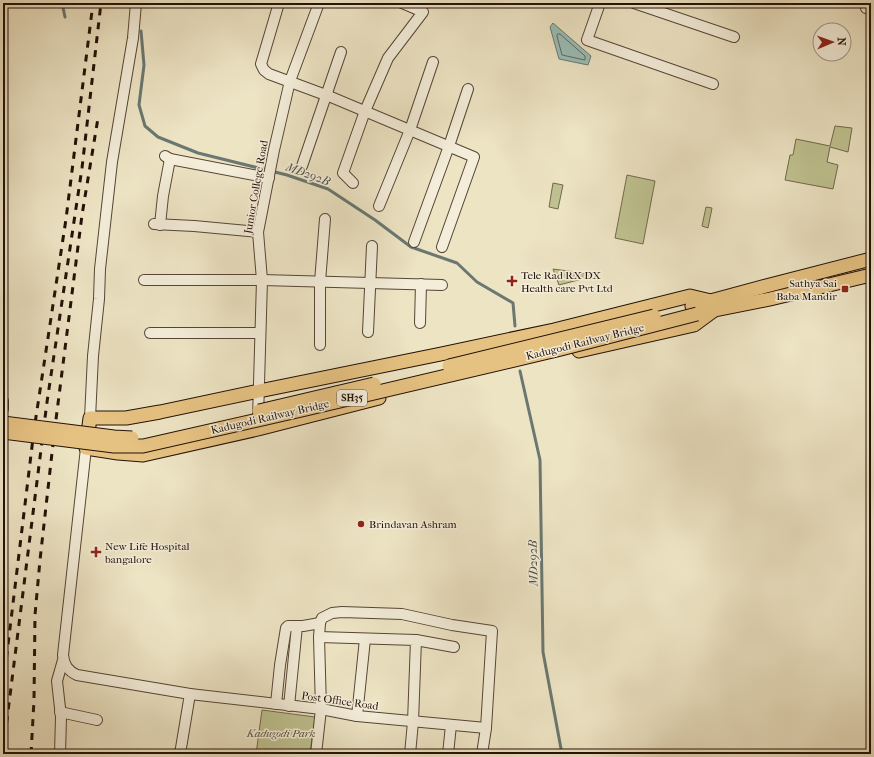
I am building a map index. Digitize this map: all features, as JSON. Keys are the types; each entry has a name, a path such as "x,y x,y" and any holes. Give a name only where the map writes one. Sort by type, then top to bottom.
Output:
{"main road":[{"name":"SH35","path":"3,423 114,437 142,438 712,306 871,259"},
{"name":"SH35","path":"712,306 762,301 871,275"},
{"path":"690,296 712,306 694,325 508,366 258,429 143,455 86,448 90,418 133,417 160,412 554,330 690,296"},
{"name":"Kadugodi Railway Bridge","path":"3,432 114,446 143,446 530,356 695,310"}],"street":[{"path":"90,418 100,269 112,162 133,38 136,3"},
{"path":"279,3 261,64 264,70 269,74 326,95 474,157 442,248"},
{"name":"Junior College Road","path":"258,429 262,280 258,232 290,81 319,3"},
{"path":"353,184 343,173 365,111 388,58 423,12 402,3"},
{"path":"600,3 588,40 713,84"},
{"path":"634,3 734,37"},
{"path":"302,166 341,52"},
{"path":"379,206 410,130 433,62"},
{"path":"414,242 468,89"},
{"path":"258,232 194,226 157,225 163,196 168,158 269,178"},
{"path":"320,345 320,282 325,219"},
{"path":"368,332 369,283 372,246"},
{"path":"144,280 262,280 442,285"},
{"path":"420,322 421,284"},
{"path":"150,333 260,333"},
{"path":"3,401 3,409"},
{"path":"60,754 60,712 57,681 63,660 86,448"},
{"path":"316,754 321,709 320,623 322,618 327,615 342,612 402,614 452,625 492,631 486,728 482,754"},
{"path":"276,704 286,628 288,626 320,623"},
{"path":"289,706 297,626"},
{"path":"319,637 416,640 454,647"},
{"path":"357,716 365,639"},
{"path":"410,754 416,640"},
{"name":"Post Office Road","path":"63,660 68,669 77,675 190,694 321,709 357,716 486,728"},
{"path":"180,754 190,694"},
{"path":"60,712 97,720"},
{"path":"448,754 451,725"}],"green space":[{"path":"835,126 852,128 848,152 830,147 827,162 838,165 833,189 785,180 790,155 793,155 796,139 830,146"},
{"path":"627,175 655,181 643,244 615,238"},
{"path":"553,183 563,185 558,209 549,207"},
{"path":"706,207 712,208 708,228 702,226"},
{"path":"553,269 591,274 590,277 559,285"},
{"name":"Kadugodi Park","path":"262,710 315,717 310,754 256,754"}],"water":[{"path":"553,23 591,56 588,65 559,59 550,27"}],"waterway":[{"name":"MD292B","path":"62,3 65,17"},
{"name":"MD292B","path":"141,31 144,65 139,105 145,126 158,137 198,153 287,175 328,189 375,220 411,247 457,263 477,282 513,303 515,326"},
{"name":"MD292B","path":"520,371 540,460 543,652 562,754"}],"railway":[{"path":"3,686 34,430 66,219 93,3"},
{"path":"3,751 47,402 82,168 101,3"},
{"path":"31,754 34,700 35,615 40,560 54,435 82,215 98,118"}],"place":[{"name":"Tele Rad RX DX Health care Pvt Ltd","path":"512,281"},
{"name":"Sathya Sai Baba Mandir","path":"845,289"},
{"name":"Brindavan Ashram","path":"361,524"},
{"name":"New Life Hospital bangalore","path":"96,552"}]}
